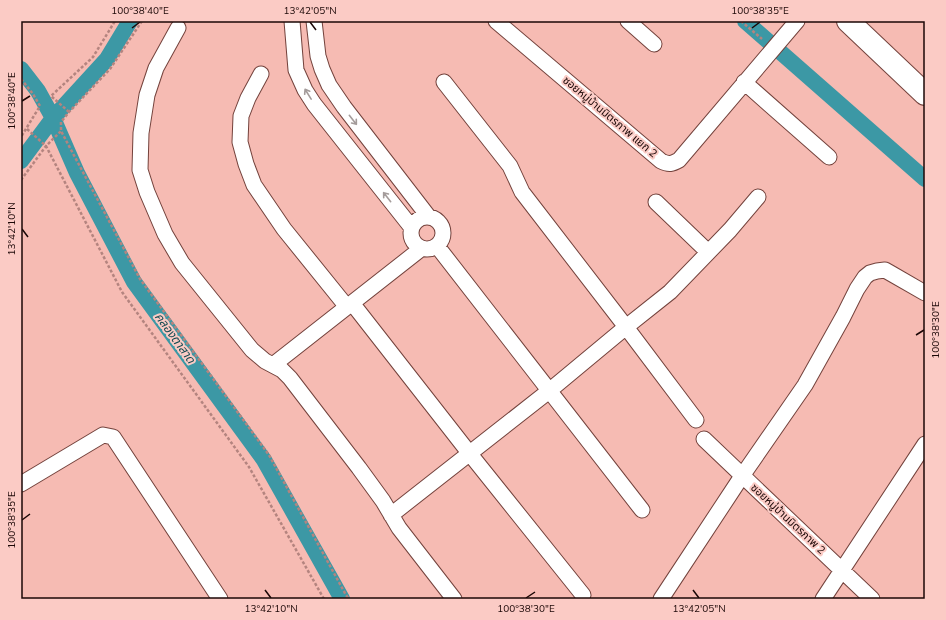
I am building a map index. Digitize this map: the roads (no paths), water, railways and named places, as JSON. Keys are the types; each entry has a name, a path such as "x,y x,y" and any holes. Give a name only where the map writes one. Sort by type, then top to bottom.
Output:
{"street":[{"path":"292,21 296,70 305,90 319,111 412,228"},
{"path":"314,21 318,56 329,85 344,107 428,216"},
{"name":"ซอยหมู่บ้านมิตรภาพ แยก 2","path":"496,21 661,161 667,164 672,164 679,160 797,21"},
{"path":"628,21 654,44"},
{"path":"848,21 923,89"},
{"path":"178,28 156,68 146,95 141,133 140,170 147,192 165,234 182,263 252,350 265,361 282,370 290,378 359,468 418,555 454,599"},
{"path":"261,74 248,98 241,116 240,142 246,164 254,184 284,229 349,305 583,595"},
{"path":"444,82 510,166 522,192 626,326 696,420"},
{"path":"744,82 829,157"},
{"path":"391,515 549,391 626,326 670,292 730,230 758,197"},
{"path":"656,202 708,252"},
{"path":"428,216 435,218 440,222 444,235 437,246 427,249 422,248 416,245 413,240 411,234 412,228 415,222 428,216"},
{"path":"437,246 642,510"},
{"path":"273,365 422,248"},
{"path":"661,599 804,385 843,317 857,288 865,277 877,270 885,270 925,293"},
{"path":"21,484 103,435 113,437 220,599"},
{"name":"ซอยหมู่บ้านมิตรภาพ 2","path":"704,439 872,599"},
{"path":"823,599 925,444"}],"waterway":[{"path":"21,161 53,118 107,59 130,21"},
{"path":"745,21 925,179"},
{"name":"คลองตาสาด","path":"21,69 38,91 53,118 77,173 134,282 264,460 342,599"}]}
